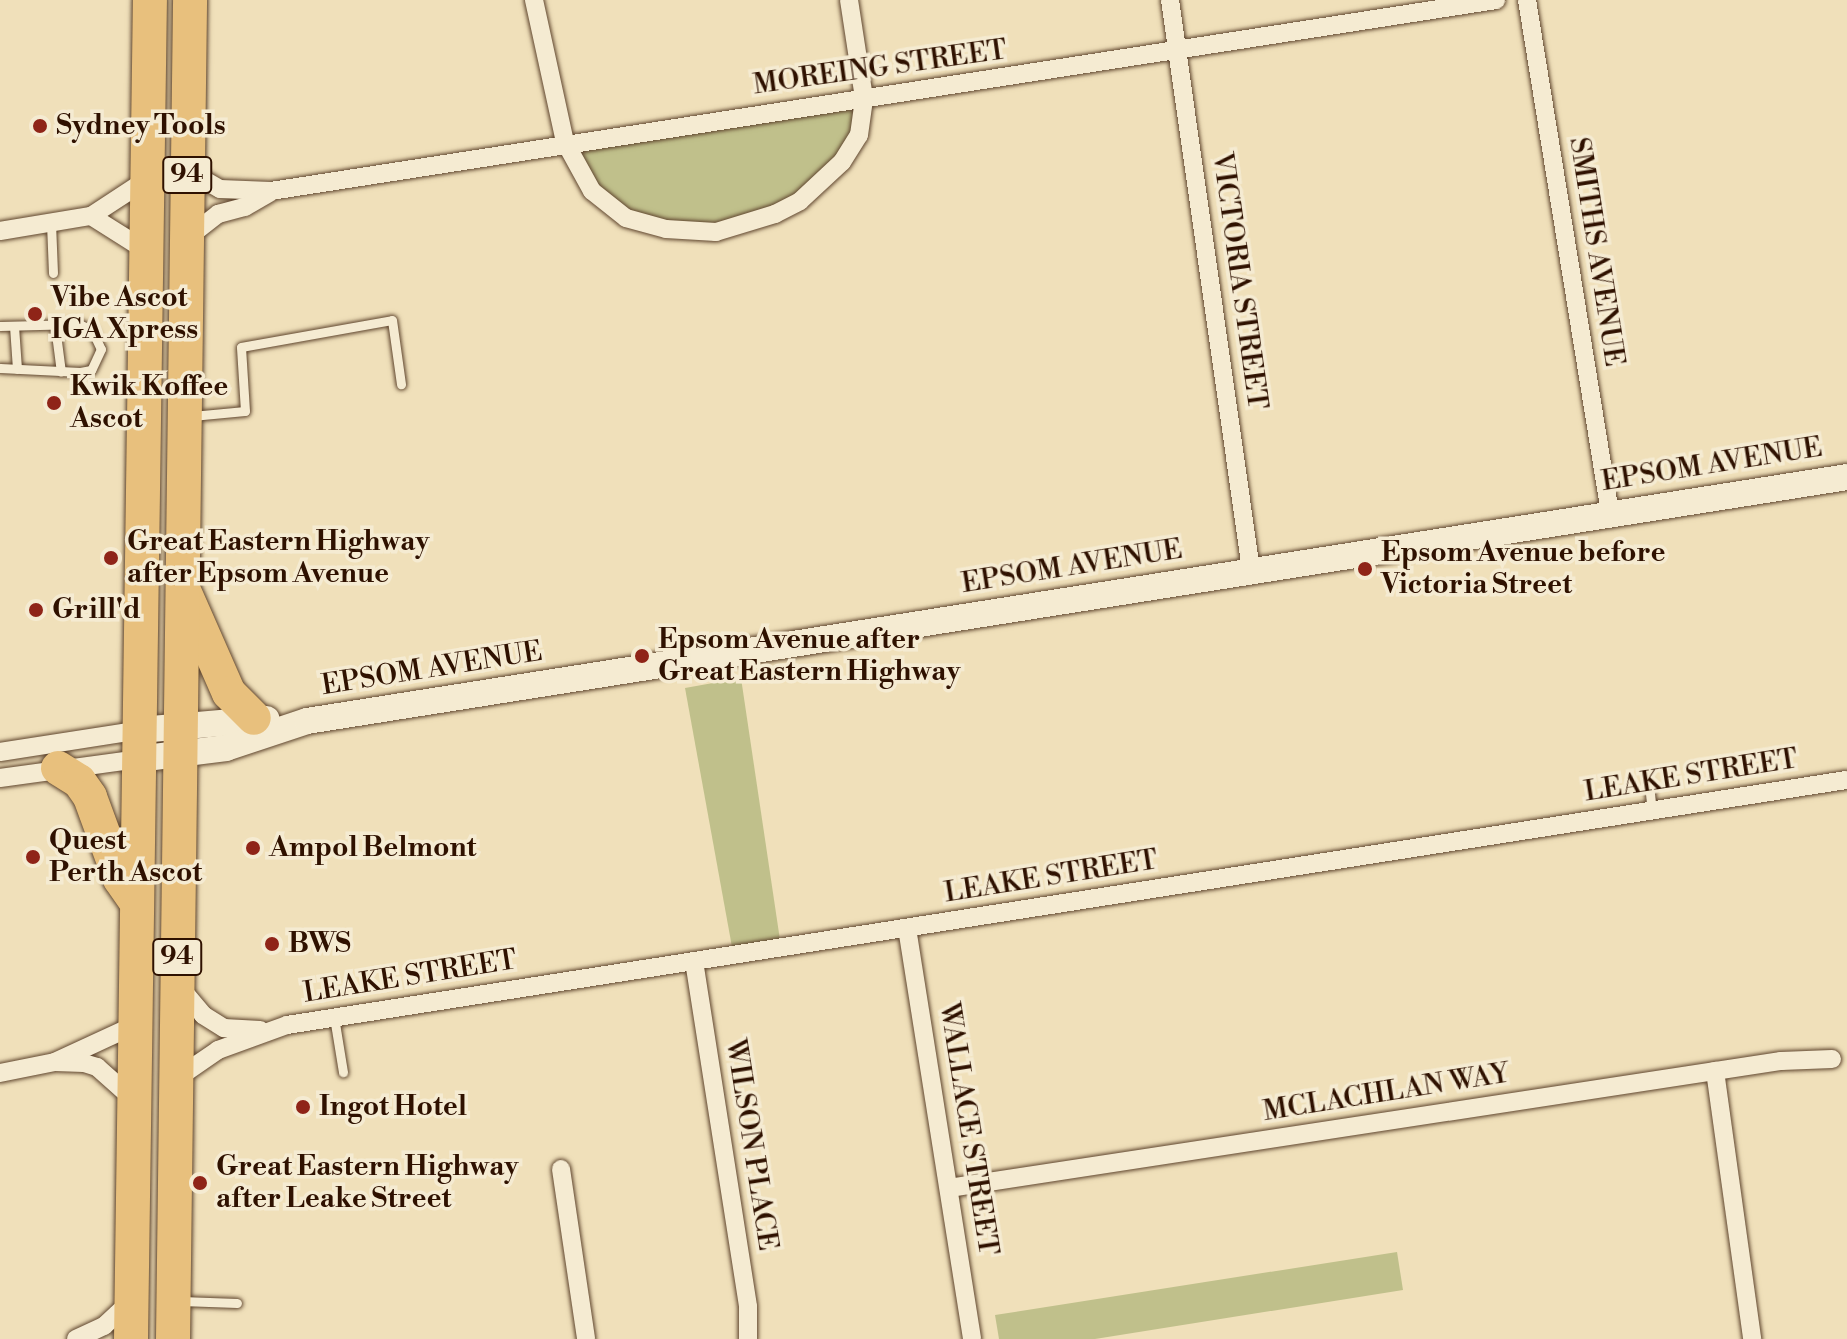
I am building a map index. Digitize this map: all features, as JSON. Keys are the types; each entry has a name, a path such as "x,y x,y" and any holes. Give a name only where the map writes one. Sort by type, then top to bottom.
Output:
{"highway":[{"name":"94","path":"150,15 165,41 177,38 181,0"},
{"name":"94","path":"173,1339 190,0"},
{"name":"94","path":"131,1339 150,15"},
{"path":"181,586 229,693 254,718"},
{"path":"58,768 79,781 90,797 120,879 136,902"}],"street":[{"path":"534,0 565,142 592,191 626,218 666,229 716,232 775,214 824,181 859,135 864,98 849,0"},
{"name":"VICTORIA STREET","path":"1170,0 1251,570"},
{"name":"MOREING STREET","path":"187,170 220,189 271,191 565,142 1178,52 1496,0"},
{"name":"SMITHS AVENUE","path":"1527,0 1610,513"},
{"path":"0,231 91,216 146,180"},
{"name":"MOREING STREET","path":"186,239 218,214 245,207 271,191"},
{"path":"91,216 145,250"},
{"name":"EPSOM AVENUE","path":"181,739 226,748 307,721 1847,477"},
{"name":"EPSOM AVENUE","path":"0,752 181,739 254,718 307,721"},
{"name":"EPSOM AVENUE","path":"0,778 58,768 139,744"},
{"name":"LEAKE STREET","path":"176,982 203,1015 224,1028 263,1030 1847,780"},
{"name":"WALLACE STREET","path":"907,928 972,1339"},
{"name":"WILSON PLACE","path":"694,961 748,1307 748,1339"},
{"path":"0,1073 55,1062 135,1025"},
{"name":"LEAKE STREET","path":"176,1079 218,1050 263,1030"},
{"name":"MCLACHLAN WAY","path":"949,1188 1715,1071 1832,1059"},
{"path":"55,1062 97,1067 134,1100"},
{"path":"1715,1071 1752,1339"},
{"path":"561,1169 586,1339"},
{"path":"76,1339 104,1326 131,1301"}],"lane":[{"path":"51,223 48,243 53,273"},
{"path":"185,416 245,411 241,347 392,320 401,384"},
{"path":"0,326 79,324 92,330 101,349 91,370 61,372 0,368"},
{"path":"14,326 17,369"},
{"path":"55,326 61,372"},
{"path":"1649,784 1652,811"},
{"path":"334,1017 343,1072"},
{"path":"173,1301 237,1303"}],"green space":[{"path":"864,98 859,135 824,181 747,223 666,229 592,191 565,142"},
{"path":"741,678 780,940 732,947 685,688"},
{"path":"1397,1252 1403,1290 1095,1339 999,1339 995,1315"}],"place":[{"name":"Sydney Tools","path":"40,126"},
{"name":"Vibe Ascot IGA Xpress","path":"35,314"},
{"name":"Kwik Koffee Ascot","path":"54,403"},
{"name":"Great Eastern Highway after Epsom Avenue","path":"111,558"},
{"name":"Epsom Avenue before Victoria Street","path":"1365,569"},
{"name":"Grill'd","path":"36,610"},
{"name":"Epsom Avenue after Great Eastern Highway","path":"642,656"},
{"name":"Ampol Belmont","path":"253,848"},
{"name":"Quest Perth Ascot","path":"33,857"},
{"name":"BWS","path":"272,944"},
{"name":"Ingot Hotel","path":"303,1107"},
{"name":"Great Eastern Highway after Leake Street","path":"200,1183"}]}
